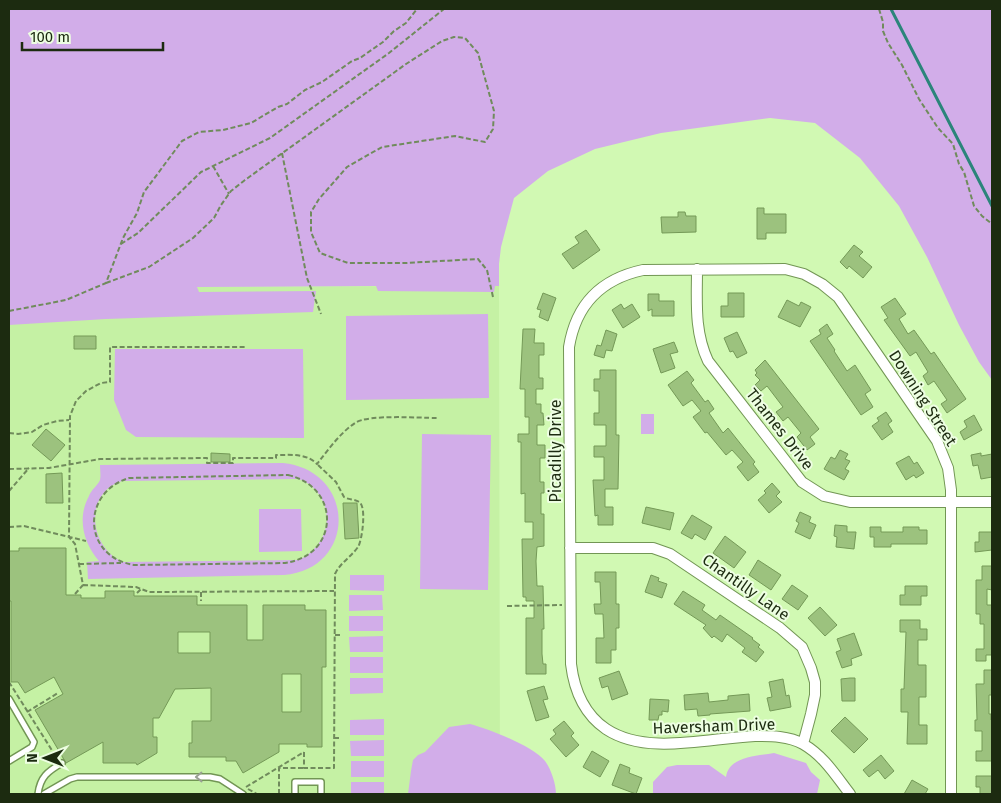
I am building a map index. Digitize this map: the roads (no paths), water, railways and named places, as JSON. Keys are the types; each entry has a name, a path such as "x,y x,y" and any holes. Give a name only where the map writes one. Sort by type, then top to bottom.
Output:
{"street":[{"name":"Downing Street","path":"698,269 785,269 813,278 838,296 942,450 950,476 951,502 951,794"},
{"name":"Thames Drive","path":"698,269 696,322 700,343 708,361 802,482 816,492 841,501 992,502"},
{"name":"Picadilly Drive","path":"594,718 578,693 572,674 569,347 577,318 595,293 612,280 643,270 698,269"},
{"name":"Chantilly Lane","path":"570,548 653,548 670,554 780,628 802,648 816,682 813,704 803,744"},
{"name":"Haversham Drive","path":"594,718 619,736 652,744 771,736 803,744 832,769 850,794"}],"lane":[{"path":"9,699 34,742 32,747 11,760 9,752"},
{"path":"38,794 46,772 62,760"},
{"path":"44,794 77,777 210,776 218,778 243,794"},
{"path":"294,794 295,782 321,782 321,794"}],"waterway":[{"path":"891,9 992,206"}]}
